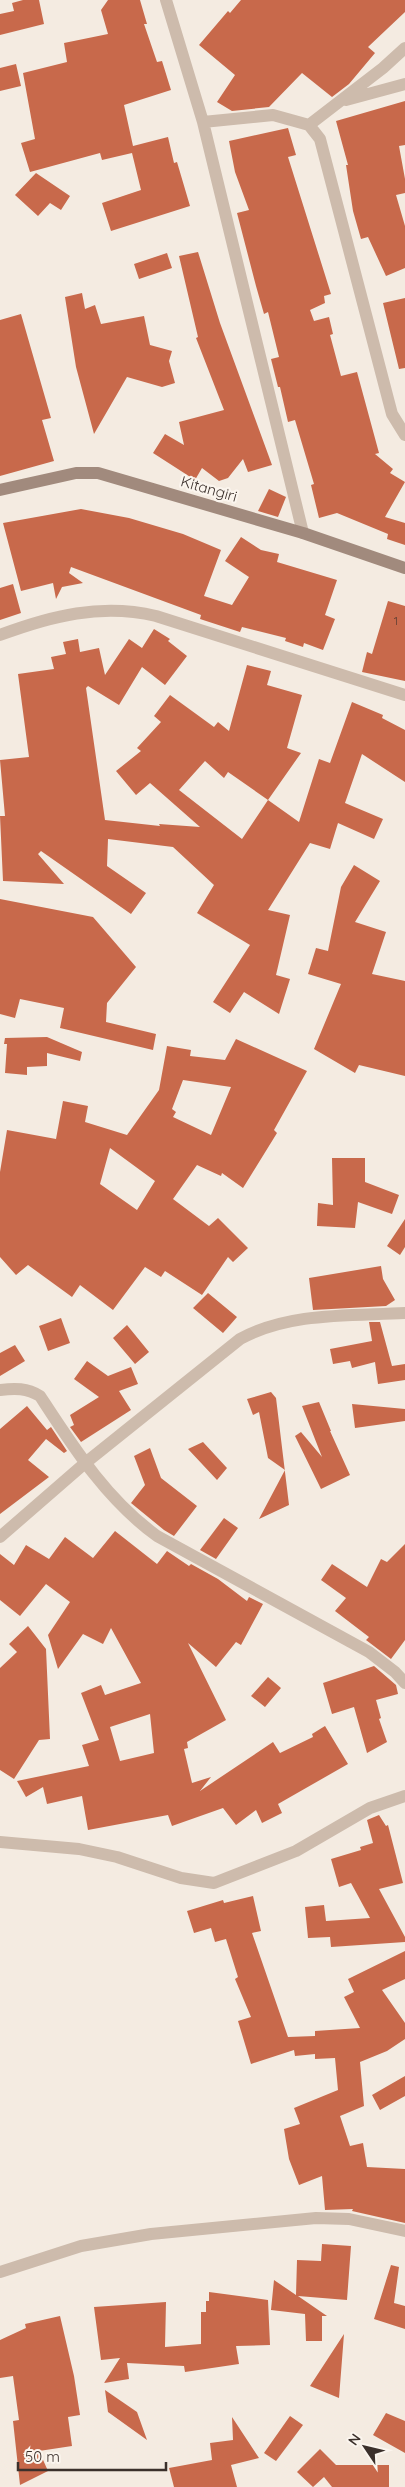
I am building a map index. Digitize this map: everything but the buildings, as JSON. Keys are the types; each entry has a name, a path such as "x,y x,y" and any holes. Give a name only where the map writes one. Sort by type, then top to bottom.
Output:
{"main road":[{"name":"Kitangiri","path":"0,490 76,473 98,473 303,532 405,568"}],"street":[{"path":"166,0 203,122 303,532"},
{"path":"203,122 272,115 299,124 309,125 383,68 405,48"},
{"path":"339,102 405,84"},
{"path":"309,125 320,139 392,414 405,435"},
{"path":"0,635 66,614 124,610 156,616 405,694"},
{"path":"0,1537 84,1464 232,1345 259,1329 279,1323 306,1319 405,1313"},
{"path":"0,1390 17,1388 32,1391 40,1396 84,1464 136,1521 157,1536 370,1652 395,1672 405,1683"},
{"path":"0,1842 79,1849 117,1857 181,1878 214,1883 296,1851 364,1811 384,1801 405,1796"},
{"path":"0,2272 81,2246 151,2234 316,2218 350,2219 405,2231"}]}
